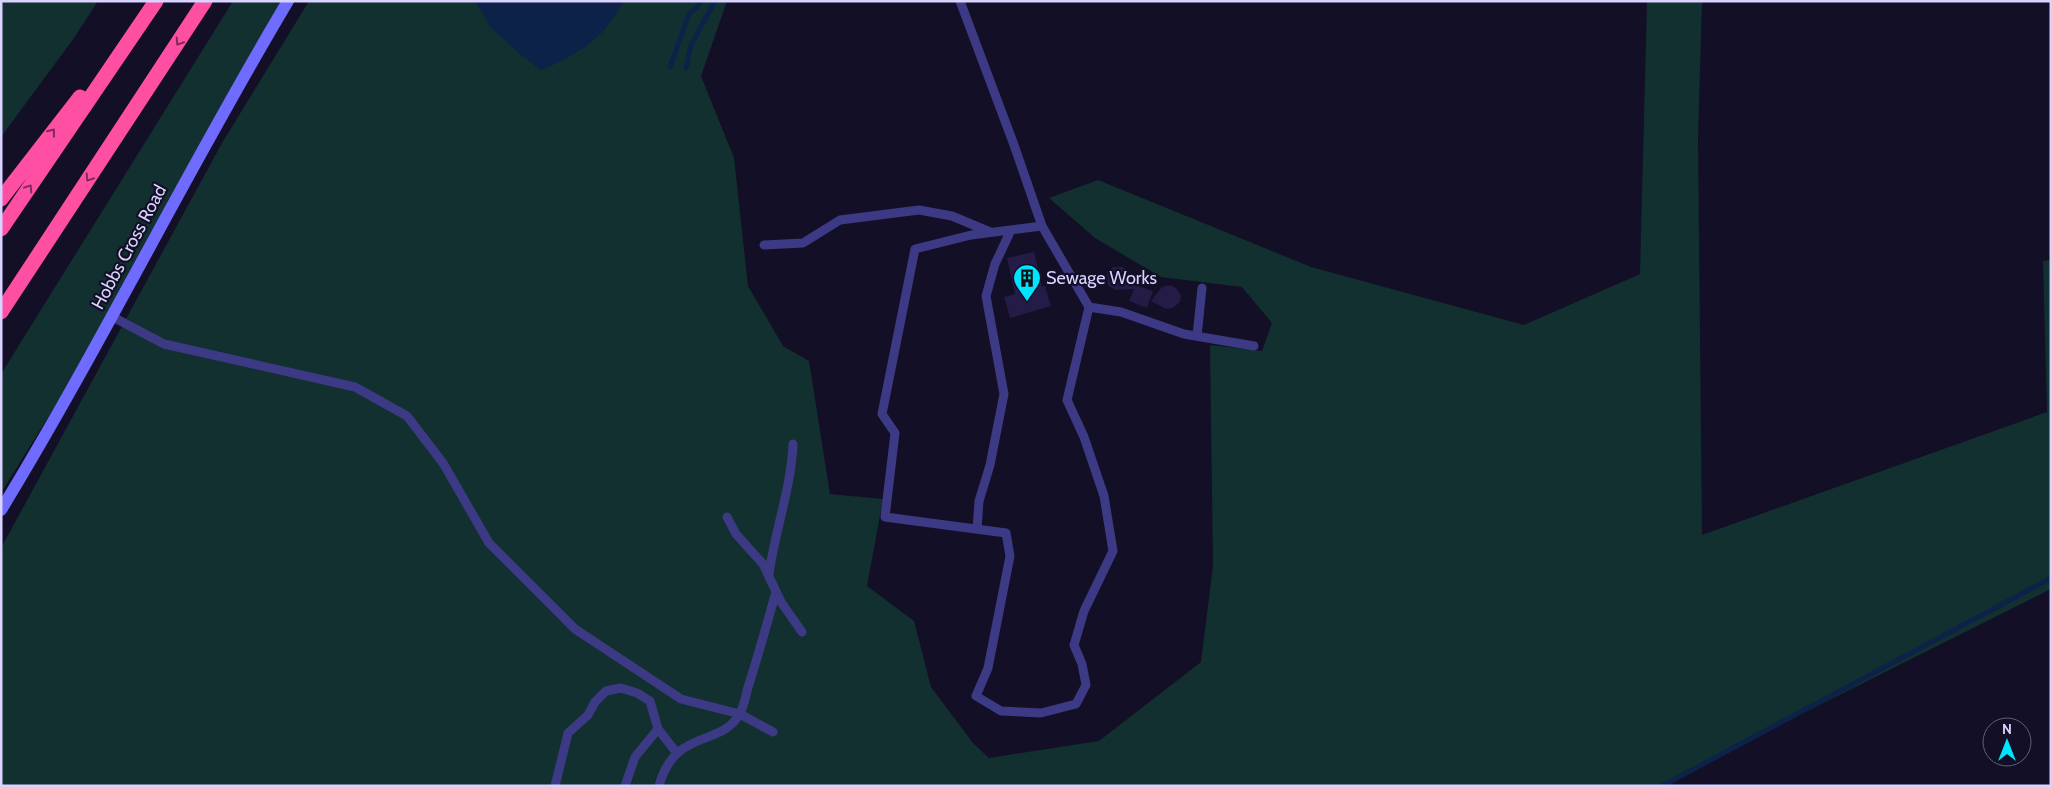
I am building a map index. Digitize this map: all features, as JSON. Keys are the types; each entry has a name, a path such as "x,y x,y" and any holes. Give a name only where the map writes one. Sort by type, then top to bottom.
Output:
{"highway":[{"path":"1,199 155,1"},
{"path":"1,229 155,1"},
{"path":"1,312 205,1"}],"street":[{"name":"Hobbs Cross Road","path":"1,510 111,316 191,168 288,1"}],"lane":[{"path":"960,1 1014,144 1042,226 1088,307 1067,400 1084,437 1104,496 1113,550 1084,611 1074,645 1082,664 1086,685 1076,704 1040,713 1000,711 976,696 988,668 1010,556 1006,533 885,517 895,433 882,414 915,249 971,235 1042,226"},
{"path":"764,245 803,242 840,220 919,210 952,216 991,232"},
{"path":"977,529 978,501 990,465 1004,394 986,296 995,264 1011,230"},
{"path":"1197,336 1202,288"},
{"path":"1088,307 1120,312 1184,334 1254,346"},
{"path":"111,316 164,344 355,387 408,416 442,463 489,543 575,629 681,699 740,714 773,732"},
{"path":"769,574 772,552 790,478 793,444"},
{"path":"727,517 730,525 763,564 776,592 802,632"},
{"path":"659,786 662,774 676,752 697,740 719,733 740,714 776,592"},
{"path":"556,786 568,733 588,716 595,702 606,692 621,688 637,693 650,701 658,729 676,752"},
{"path":"625,786 635,757 658,729"}],"green space":[{"path":"1,1 98,1 74,38 1,137"},
{"path":"233,1 286,1 111,316 1,493 1,374"},
{"path":"309,1 727,1 701,76 734,158 748,286 783,346 809,361 830,494 883,499 867,586 914,621 931,687 973,743 989,758 1099,741 1201,662 1213,566 1210,345 1262,351 1272,323 1242,287 1161,277 1095,238 1049,198 1098,180 1311,267 1524,325 1640,274 1647,1 1702,1 1698,138 1702,535 2047,412 2043,261 2051,260 2051,589 1658,786 1,786 1,548 222,143"}],"water":[{"path":"475,1 623,1 608,25 589,44 567,58 541,70 491,28"}],"building":[{"path":"1034,252 1042,287 1045,286 1051,306 1010,318 1004,297 1015,294 1007,258"},
{"path":"1113,267 1122,267 1127,270 1135,287 1135,285 1153,291 1147,308 1129,301 1134,289 1115,290 1108,285 1107,273"},
{"path":"1170,285 1176,288 1181,295 1180,302 1173,308 1166,309 1151,301 1162,287"}],"waterway":[{"path":"670,67 689,14 701,1"},
{"path":"686,68 691,45 715,1"},
{"path":"1662,786 2051,578"}],"place":[{"name":"Sewage Works","path":"1027,302"}]}
